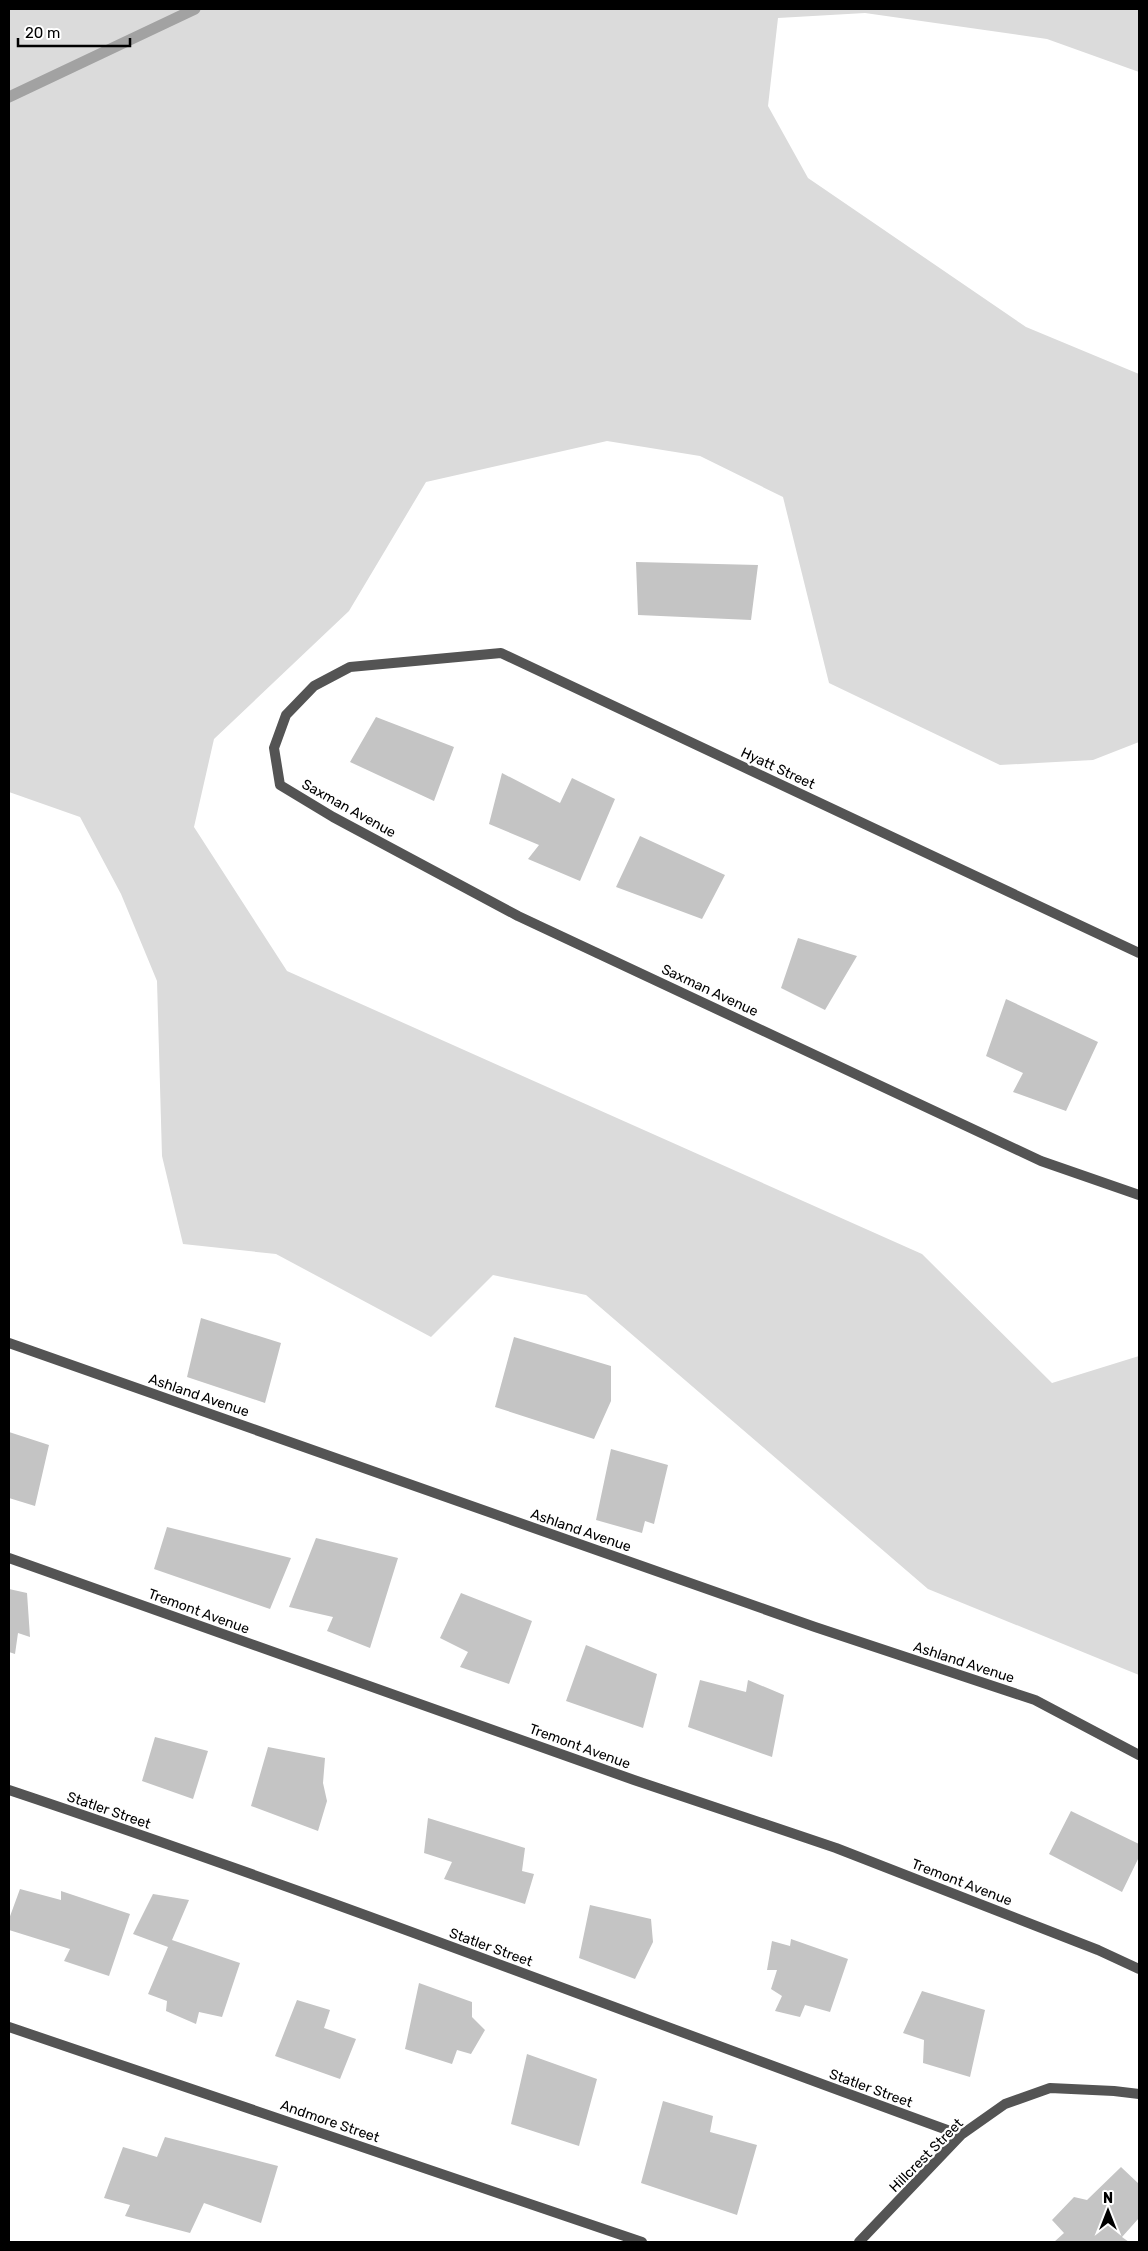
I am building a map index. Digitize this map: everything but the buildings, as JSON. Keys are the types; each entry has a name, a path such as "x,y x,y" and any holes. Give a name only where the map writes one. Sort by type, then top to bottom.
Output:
{"street":[{"name":"Hyatt Street","path":"280,785 274,748 286,715 314,686 350,667 501,653 1139,953"},
{"name":"Saxman Avenue","path":"280,785 333,817 518,916 1041,1161 1139,1195"},
{"name":"Ashland Avenue","path":"9,1342 815,1627 1035,1700 1139,1756"},
{"name":"Tremont Avenue","path":"9,1558 634,1780 836,1848 1098,1950 1139,1969"},
{"name":"Statler Street","path":"9,1790 122,1828 444,1944 961,2136"},
{"name":"Andmore Street","path":"9,2027 642,2242"},
{"name":"Hillcrest Street","path":"859,2242 961,2136 1005,2104 1050,2088 1139,2094"}],"shaded area":[{"path":"9,9 1139,9 1139,72 1047,39 865,13 778,18 768,106 808,178 1026,327 1139,374 1139,742 1093,760 1000,765 829,683 783,497 700,456 607,441 426,482 349,611 214,739 194,827 287,971 922,1254 1052,1383 1139,1356 1139,1675 928,1589 586,1295 493,1275 431,1337 276,1254 183,1244 162,1156 157,981 121,894 80,817 9,792"}],"waterway":[{"path":"9,97 195,9"}]}
